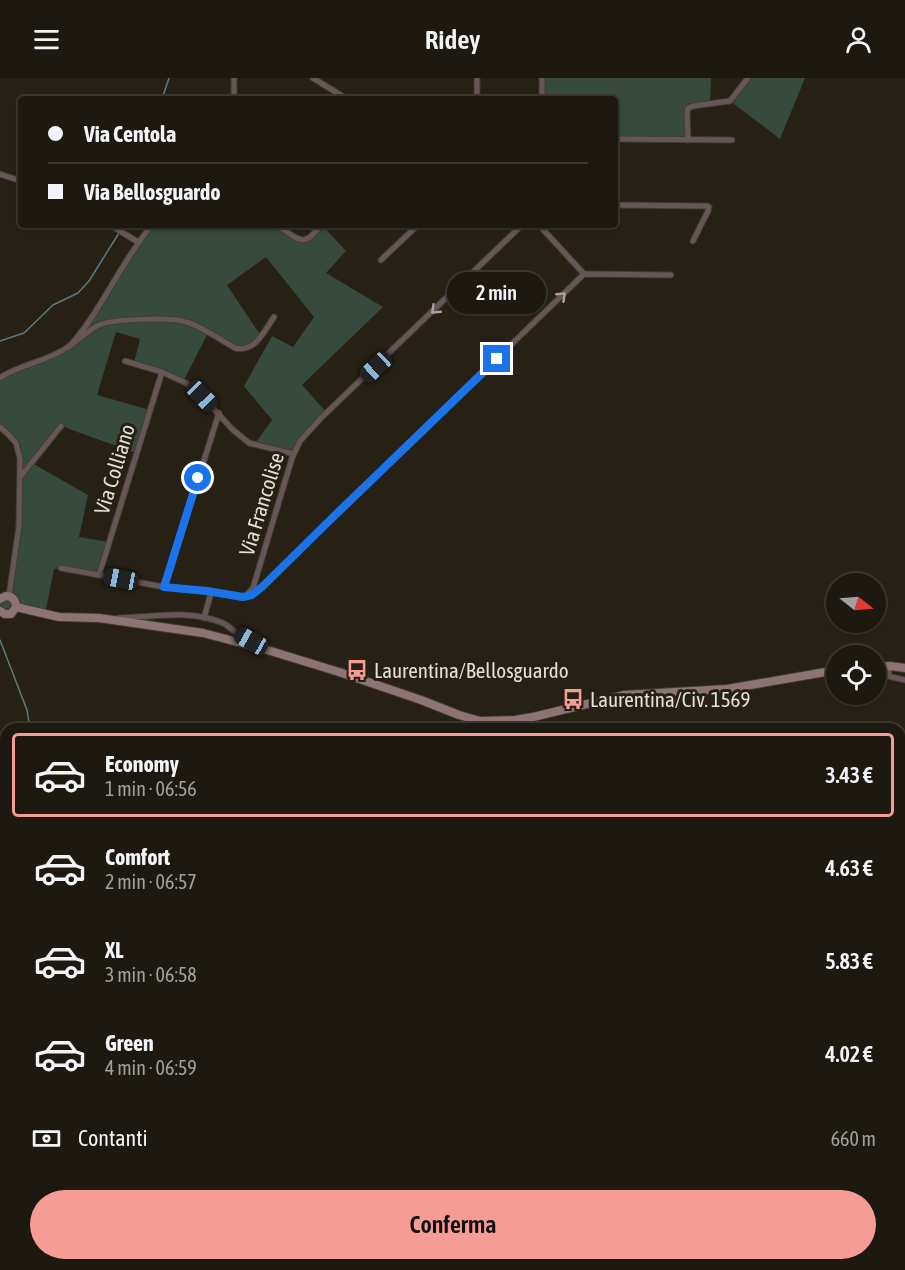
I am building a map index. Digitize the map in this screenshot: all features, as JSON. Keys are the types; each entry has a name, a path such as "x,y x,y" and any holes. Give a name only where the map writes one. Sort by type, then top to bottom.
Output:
{"main road":[{"path":"0,611 4,614 11,614 16,607 15,601 4,598"},
{"path":"16,607 59,617 99,618 203,633 264,649 480,721 495,722 533,717 624,695 727,689 826,672"},
{"path":"886,666 905,668"}],"street":[{"path":"234,78 234,96"},
{"path":"313,78 341,96"},
{"path":"477,78 477,96"},
{"path":"542,78 542,96"},
{"path":"688,140 688,108 730,101 748,78"},
{"path":"618,139 732,140"},
{"path":"0,174 18,180"},
{"path":"618,205 707,206 708,211 693,241"},
{"path":"116,228 138,242"},
{"path":"69,346 96,311 138,242 150,228"},
{"path":"281,228 303,240 309,238 319,228"},
{"path":"381,260 415,228"},
{"name":"Via Francolise","path":"246,597 253,588 294,454 301,440 321,418 519,228"},
{"path":"542,228 584,274"},
{"path":"62,568 164,587 216,592 235,597 246,597 255,593 584,274 672,275"},
{"path":"0,378 44,360 105,323 168,319 188,322 235,348 242,349 249,347 259,339 274,317"},
{"path":"125,361 162,372 193,388 232,429 249,443 294,454"},
{"name":"Via Colliano","path":"99,575 162,372"},
{"path":"164,587 219,413"},
{"path":"20,477 61,426"},
{"path":"0,427 18,448 20,458 18,534 4,598"},
{"path":"255,578 262,587"},
{"path":"204,618 211,593"},
{"path":"99,618 177,614 204,618 220,622 264,649"},
{"path":"227,639 231,636 231,628"},
{"path":"890,666 888,676 905,680"}],"green space":[{"path":"542,78 711,78 710,104 692,106 687,113 688,140 618,139 618,96 542,96"},
{"path":"748,78 805,78 780,139 730,101"},
{"path":"150,228 281,228 303,240 318,228 325,228 346,251 326,273 383,307 302,385 327,413 300,441 294,454 254,445 272,420 244,386 272,336 293,347 314,317 266,257 227,285 261,336 247,346 241,347 229,344 208,333 183,382 134,363 140,339 116,332 97,395 150,410 136,453 61,426 32,463 88,495 79,537 109,542 99,575 62,568 54,569 45,614 15,610 0,611 0,599 9,596 21,446 0,427 0,379 69,346"}],"waterway":[{"path":"163,96 169,78"},
{"path":"0,341 24,333 53,305 78,293 89,281 122,228"},
{"path":"0,640 27,710 29,723"}],"place":[{"name":"Laurentina/Bellosguardo","path":"357,670"},
{"name":"Laurentina/Civ. 1569","path":"573,699"}],"route":[{"path":"198,478 164,587 216,592 237,597 252,595 497,359"}]}
